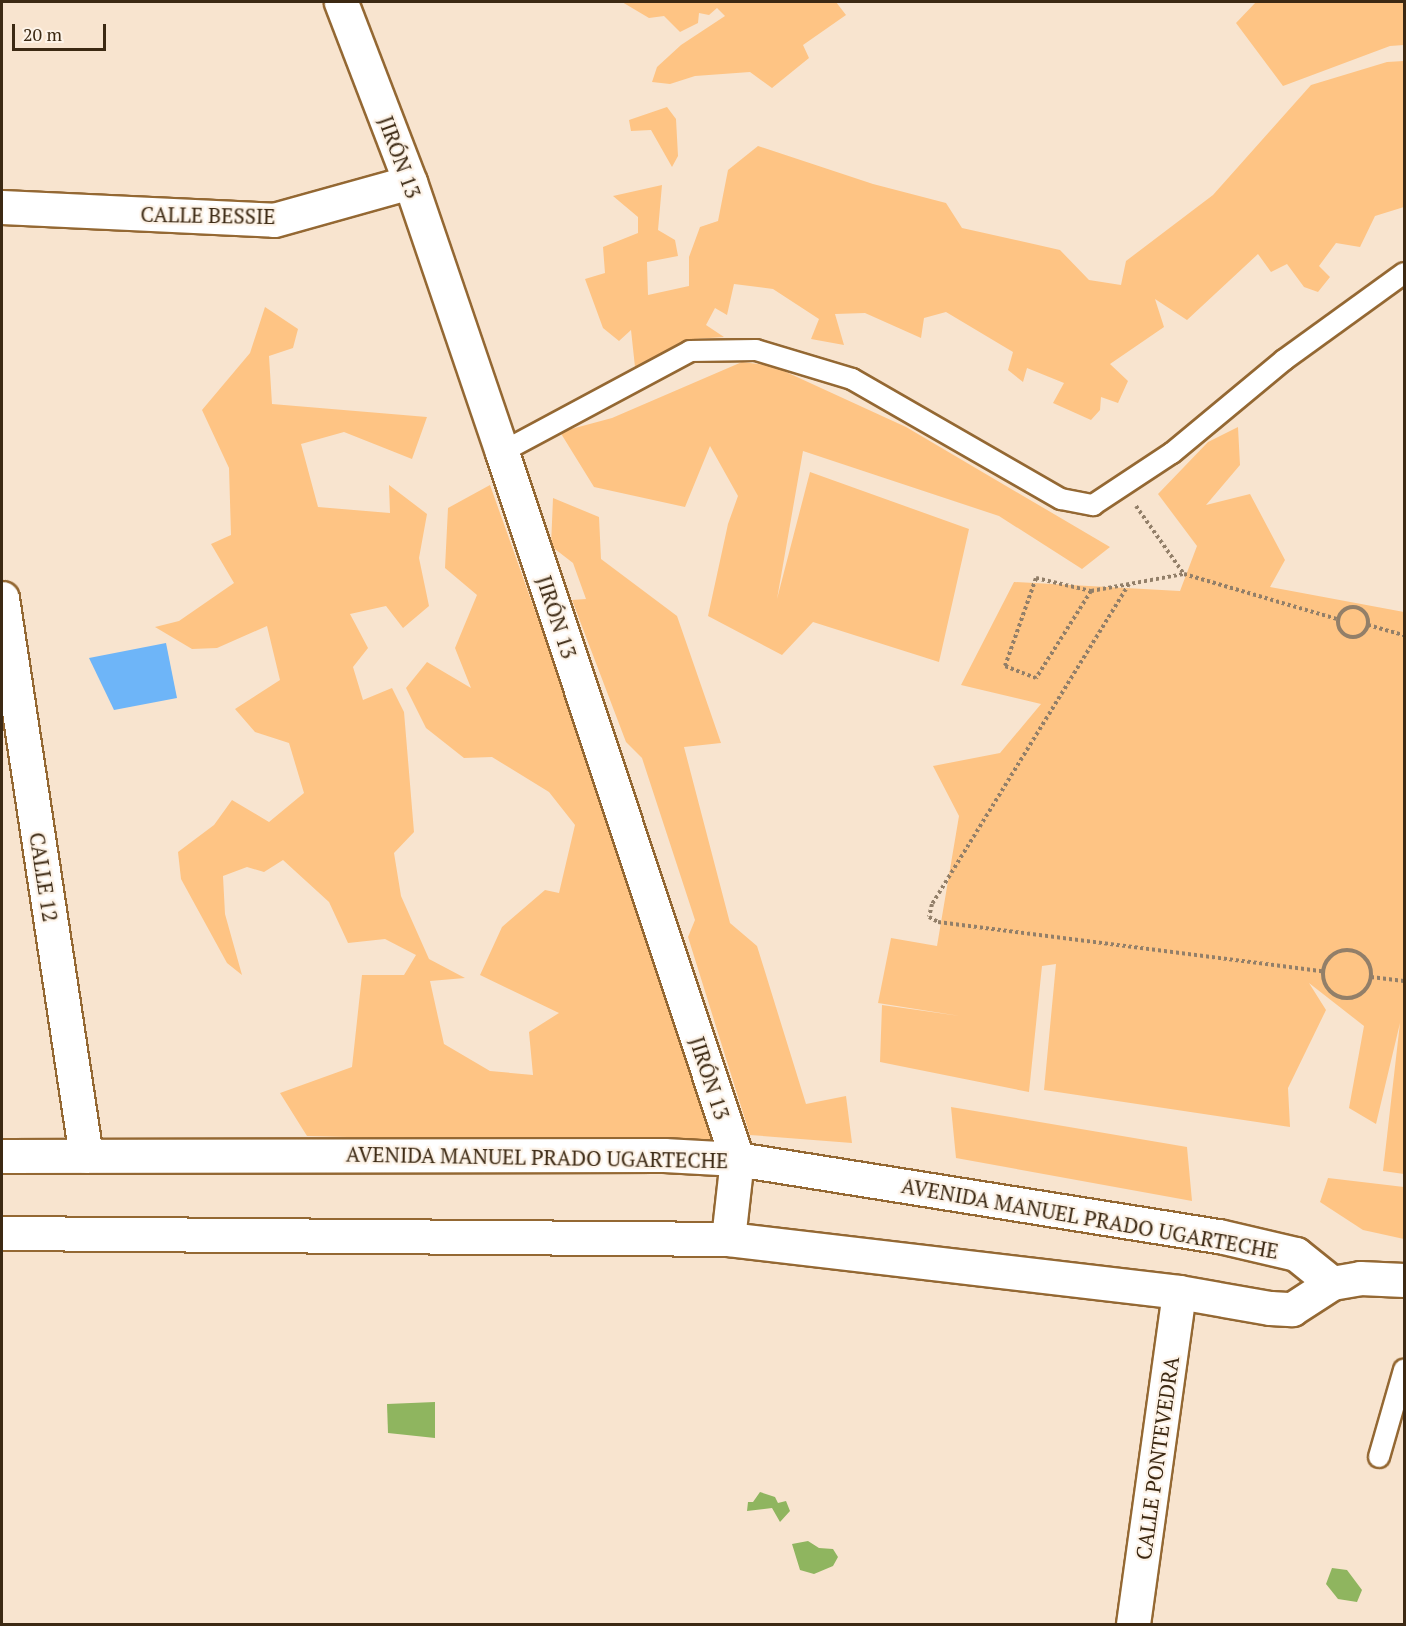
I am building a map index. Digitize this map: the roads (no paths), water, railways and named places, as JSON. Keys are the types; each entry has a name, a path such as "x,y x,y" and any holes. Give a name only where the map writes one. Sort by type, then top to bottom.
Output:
{"street":[{"name":"JIRÓN 13","path":"341,2 410,182 737,1159 728,1239"},
{"name":"CALLE BESSIE","path":"2,207 274,220 410,182"},
{"name":"CALLE 12","path":"2,598 86,1156"},
{"name":"AVENIDA MANUEL PRADO UGARTECHE","path":"2,1156 664,1155 737,1159 1219,1236 1296,1254 1332,1283"},
{"path":"2,1233 728,1239 1179,1292 1292,1309 1332,1283 1360,1278 1404,1280"},
{"name":"CALLE PONTEVEDRA","path":"1133,1624 1179,1292"}],"lane":[{"path":"502,452 690,351 756,350 852,379 1061,499 1093,505 1172,453 1284,360 1404,273"},
{"path":"1379,1457 1404,1370"}]}
